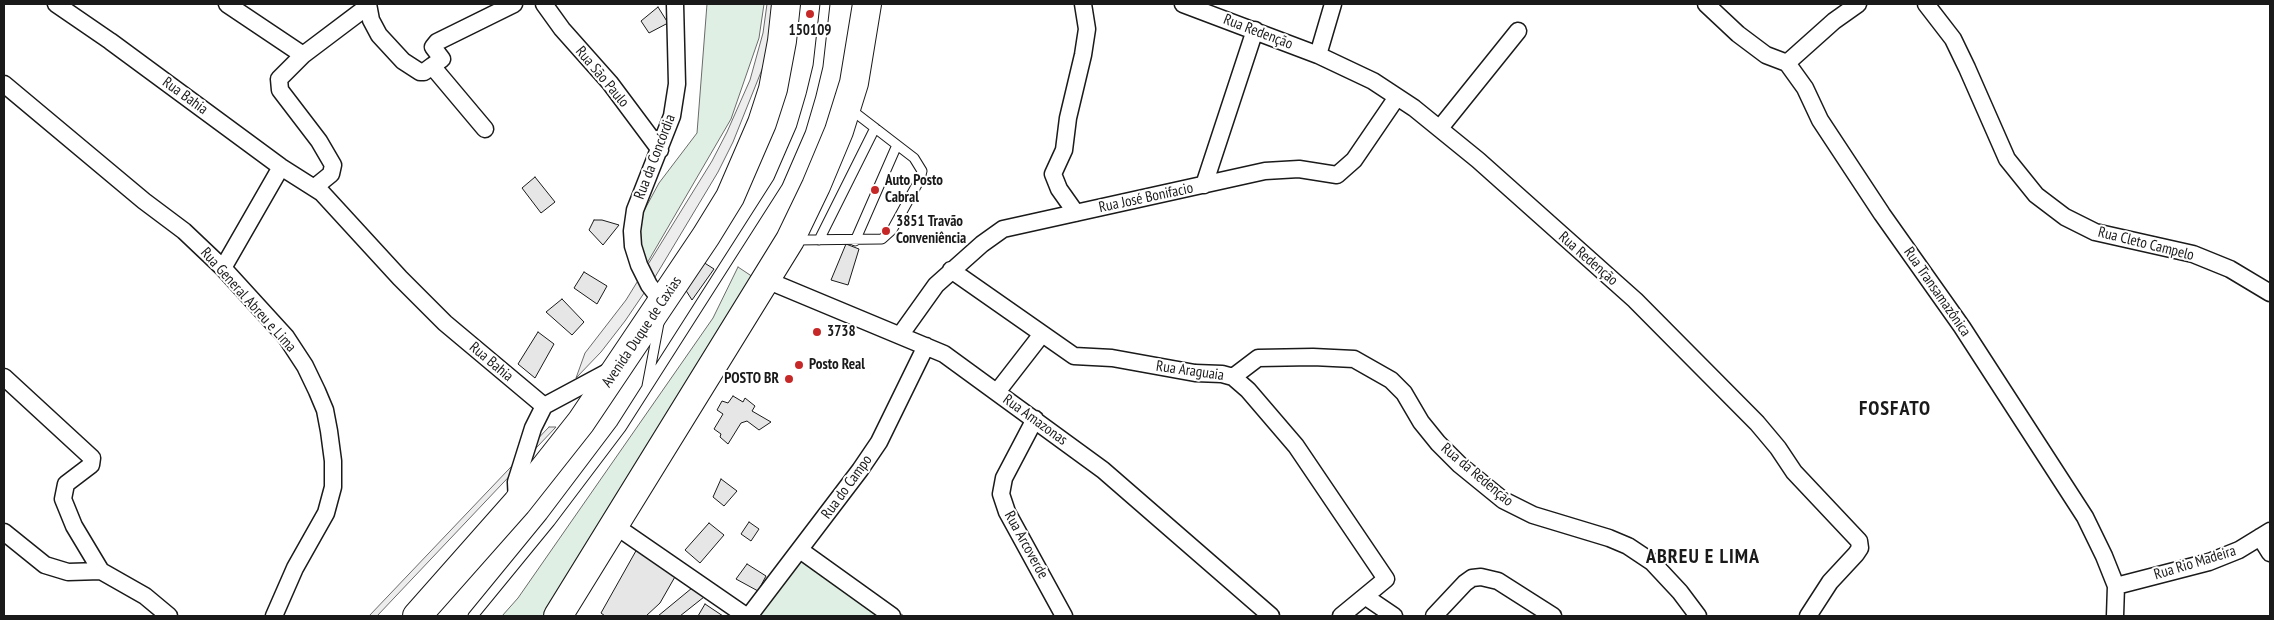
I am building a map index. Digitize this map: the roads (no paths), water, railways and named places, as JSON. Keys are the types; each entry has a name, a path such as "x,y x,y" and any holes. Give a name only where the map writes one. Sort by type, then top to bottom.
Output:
{"highway":[{"name":"Avenida Duque de Caxias","path":"417,616 517,503 581,422 663,303 725,204 747,160 773,89 782,41 786,4"},
{"path":"558,616 764,279 790,240 816,186 846,106 861,50 867,4"}],"street":[{"name":"Rua Bahia","path":"56,4 110,41 281,167 315,187 445,323 544,406"},
{"path":"226,4 302,55"},
{"path":"315,187 331,174 333,165 320,141 280,90 278,84 283,73 302,55 368,5 379,35 403,61 420,72 424,72 442,59 433,47 438,42 514,4"},
{"name":"Rua São Paulo","path":"544,4 562,29 610,83 660,150"},
{"name":"Rua da Concórdia","path":"663,303 649,285 639,265 633,246 632,231 635,210 672,116 677,84 675,4"},
{"path":"1076,213 1059,189 1053,174 1064,150 1068,118 1083,55 1086,29 1083,4"},
{"name":"Rua Redenção","path":"1183,4 1318,55 1373,81 1440,128 1635,300 1757,422 1794,472 1856,536 1860,548 1830,582 1808,616"},
{"path":"1318,55 1333,4"},
{"path":"1706,4 1738,34 1766,55 1787,63 1834,21 1858,4"},
{"name":"Rua Cleto Campelo","path":"1926,4 1956,46 2007,159 2036,195 2065,217 2095,232 2193,254 2230,269 2270,293"},
{"path":"1204,185 1256,30"},
{"path":"1440,128 1518,31"},
{"name":"Rua Transamazônica","path":"1787,63 1805,88 1820,120 1882,214 1962,327 2085,517 2116,586 2115,616"},
{"path":"432,66 484,129"},
{"name":"Rua General Abreu e Lima","path":"4,84 144,201 184,231 223,268 286,338 305,366 325,410 333,461 333,487 326,513 295,568 274,616"},
{"name":"Rua José Bonifacio","path":"901,334 936,285 982,244 1004,229 1266,171 1299,170 1337,175 1354,160 1397,97"},
{"path":"223,268 281,167"},
{"name":"Rua Araguaia","path":"951,270 1074,356 1112,358 1195,373 1233,377 1261,402 1296,446 1386,579 1366,597"},
{"name":"Rua Amazonas","path":"764,279 901,334 944,354 1035,418 1103,470 1271,616"},
{"path":"997,392 1042,334"},
{"name":"Rua do Campo","path":"748,616 800,550 879,442 926,346"},
{"name":"Rua da Redenção","path":"1233,377 1258,358 1313,357 1354,359 1391,380 1404,393 1421,422 1438,443 1460,465 1503,500 1533,516 1609,538 1628,546 1652,562 1680,592 1698,616"},
{"path":"517,503 516,482 533,428 544,406 620,365"},
{"path":"4,377 92,458 91,465 66,484 63,499 79,535 101,571 145,596 169,616"},
{"name":"Rua Arcoverde","path":"1035,418 1004,478 1001,494 1007,512 1064,616"},
{"path":"614,525 748,616"},
{"path":"4,532 44,564 68,572 101,571"},
{"path":"2265,534 2270,553"},
{"name":"Rua Rio Madeira","path":"2116,586 2209,562 2239,550 2265,534"},
{"path":"800,550 892,616"},
{"path":"1434,616 1465,583 1472,578 1481,577 1498,581 1553,616"},
{"path":"1341,616 1366,597 1394,616"}],"lane":[{"path":"473,616 550,522 621,428 734,254 778,182 801,129 818,66 825,4"},
{"path":"790,240 874,241 886,236 892,230 920,178 922,171 920,166 897,144 846,106"},
{"path":"819,240 875,128"},
{"path":"855,241 897,144"},
{"path":"646,390 663,303"}],"place":[{"name":"150109","path":"810,14"},
{"name":"Auto Posto Cabral","path":"875,190"},
{"name":"3851 Travão Conveniência","path":"886,231"},
{"name":"3738","path":"817,332"},
{"name":"Posto Real","path":"799,365"},
{"name":"POSTO BR","path":"789,379"}],"district":[{"name":"FOSFATO","path":"1895,409"},
{"name":"ABREU E LIMA","path":"1703,557"}]}
